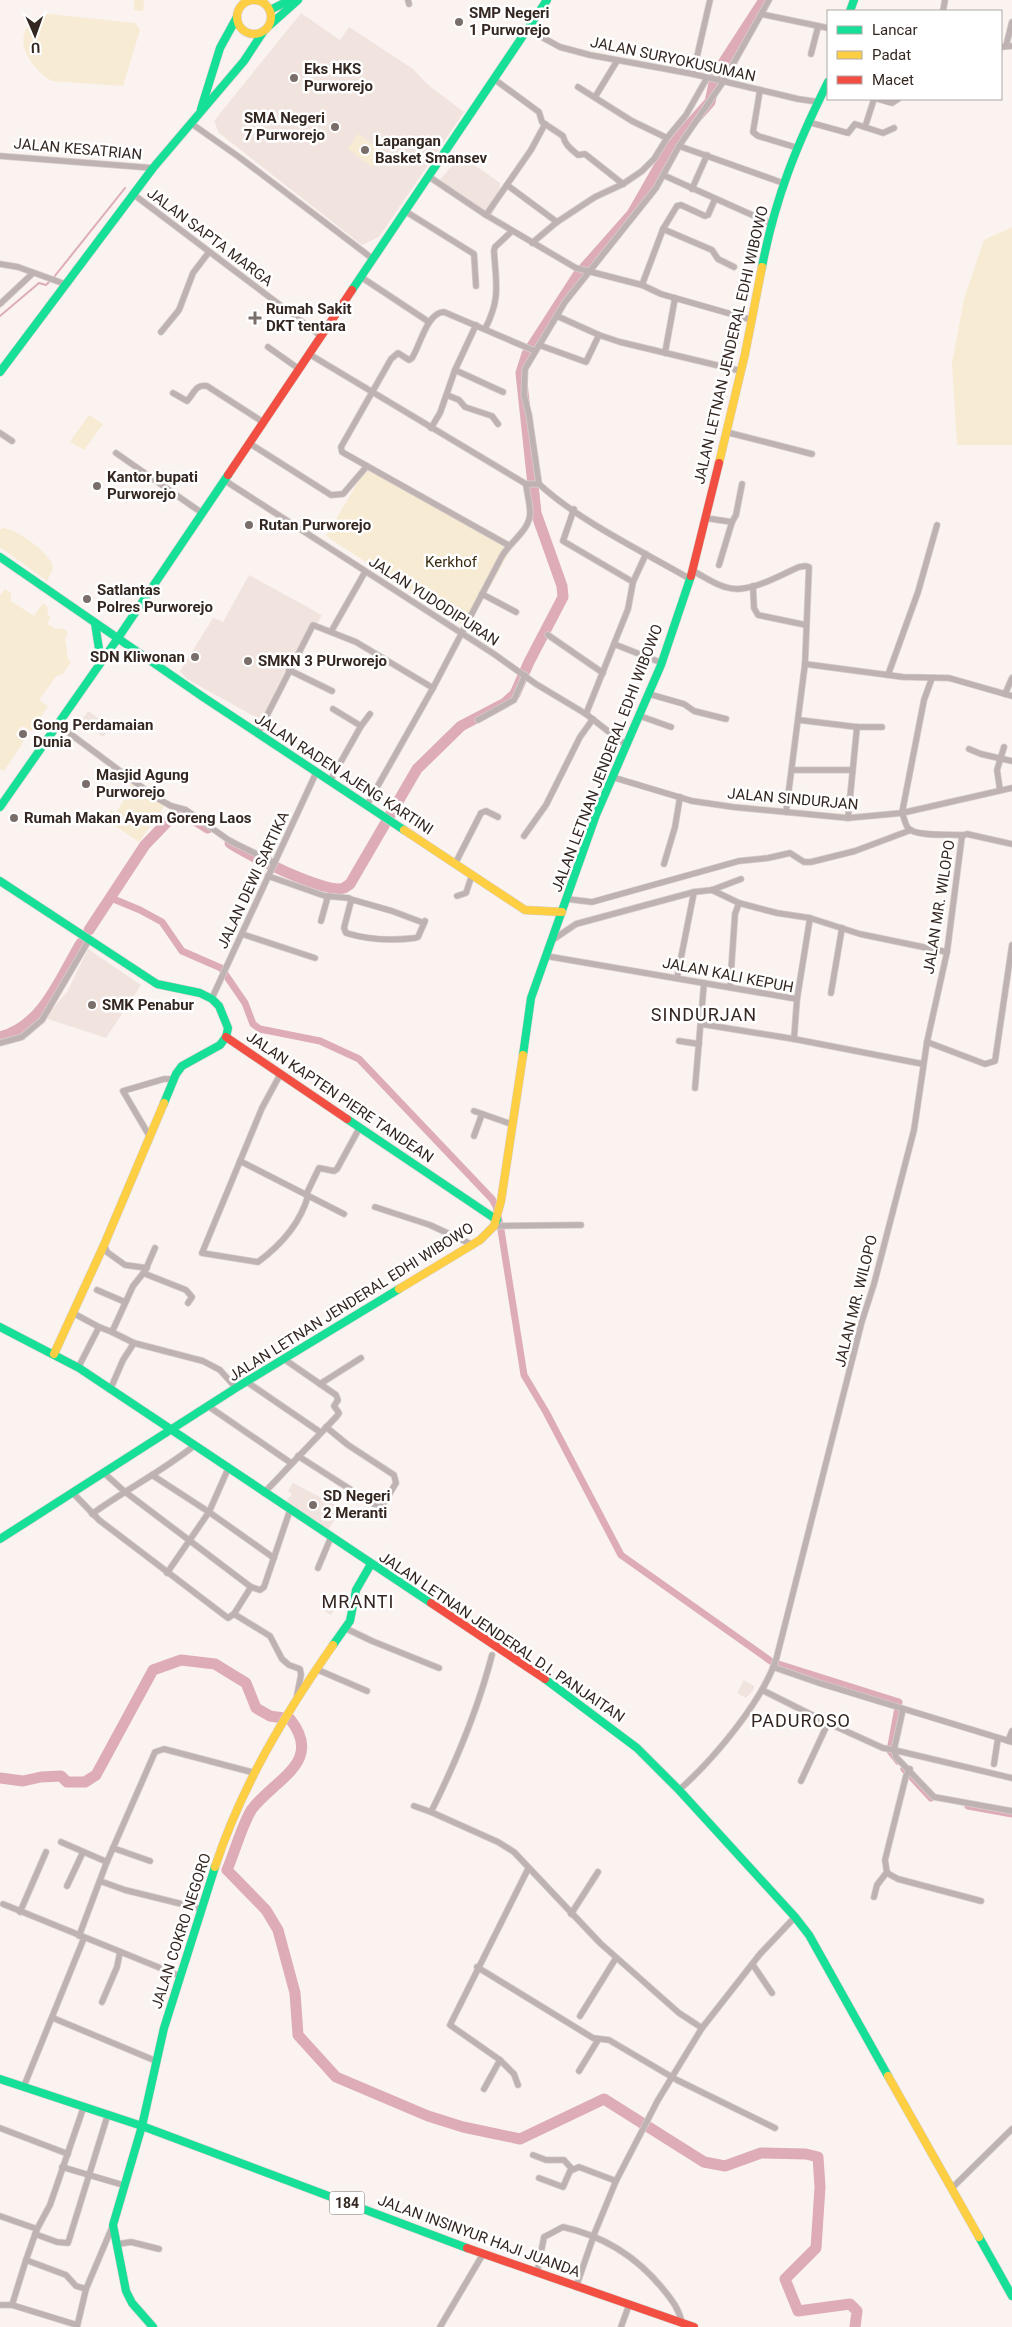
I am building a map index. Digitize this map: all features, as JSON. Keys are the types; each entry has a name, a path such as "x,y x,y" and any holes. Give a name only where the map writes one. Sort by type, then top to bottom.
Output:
{"street":[{"path":"240,0 238,14 241,28 246,32 257,34 263,32"},
{"path":"200,114 220,48 238,14 247,2 258,0 270,10"},
{"path":"270,10 290,0"},
{"path":"0,372 62,283 153,168 192,124 252,50 263,32 298,0"},
{"path":"0,807 56,724 118,638 547,0"},
{"path":"693,74 710,0"},
{"path":"367,804 432,688 508,545 525,528 529,519 533,484 531,424 524,394 525,369 532,350 539,345 586,272 656,188 678,146 721,81 768,0"},
{"path":"270,10 270,25"},
{"path":"761,14 827,28"},
{"path":"1006,46 1012,22"},
{"path":"811,54 818,27"},
{"name":"JALAN SURYOKUSUMAN","path":"527,29 560,47 617,61 693,74 798,99 819,102"},
{"path":"595,97 617,61"},
{"path":"532,243 558,222 595,197 623,184 654,159 710,78"},
{"path":"494,79 539,112 541,121 563,136 566,145 578,155 585,154 623,184"},
{"name":"JALAN LETNAN JENDERAL EDHI WIBOWO","path":"0,1539 236,1388 473,1244 498,1221 531,998 612,777 662,663 694,570 742,371 770,223 783,183 808,122 827,84"},
{"path":"578,87 632,121 667,138"},
{"path":"760,90 753,132 758,136 798,148"},
{"path":"865,127 874,100"},
{"path":"882,100 892,103 896,100"},
{"path":"808,122 848,133 855,124 883,133 894,128"},
{"path":"192,124 239,157 373,259"},
{"path":"486,215 502,189 507,185 531,150 545,124"},
{"path":"678,146 783,183"},
{"name":"JALAN KESATRIAN","path":"0,156 153,168"},
{"path":"692,189 706,156"},
{"path":"663,175 770,223"},
{"path":"428,176 486,215 576,268 752,320"},
{"path":"507,185 558,222"},
{"name":"JALAN SAPTA MARGA","path":"133,194 321,336"},
{"path":"642,286 663,229 678,205 705,216 715,199"},
{"path":"405,211 474,254 476,286"},
{"path":"663,229 712,250 718,260 734,267"},
{"path":"485,330 495,308 497,296 495,246 512,231"},
{"path":"161,332 179,310 194,273 208,252"},
{"path":"0,264 18,267 32,274 62,283"},
{"path":"0,304 32,274"},
{"path":"361,277 430,322"},
{"path":"665,353 675,298"},
{"path":"508,545 342,452 341,447 396,353 409,360 412,358 436,314 442,312 532,350"},
{"path":"557,316 599,336 742,371"},
{"path":"431,428 476,325"},
{"path":"539,345 586,362 599,336"},
{"path":"268,347 299,369"},
{"path":"309,354 371,394 533,484 690,579"},
{"path":"455,370 503,392"},
{"path":"173,392 187,401 195,389 202,385 208,386 263,422"},
{"path":"447,395 459,400 465,407 492,416 498,424"},
{"path":"726,432 812,454"},
{"path":"0,434 12,441"},
{"path":"249,443 332,495 343,494 367,466"},
{"path":"116,454 202,513"},
{"name":"JALAN YUDODIPURAN","path":"224,480 586,714 627,746"},
{"path":"720,565 732,522 736,515 742,484"},
{"path":"574,509 563,540 633,582"},
{"path":"705,518 732,522"},
{"path":"888,675 918,592 937,524"},
{"path":"586,714 628,609 633,582 646,554"},
{"name":"JALAN RADEN AJENG KARTINI","path":"0,557 316,773 367,804 525,910 562,912"},
{"path":"694,570 724,587 752,586 808,566 810,573 805,664 793,770 786,812"},
{"path":"332,630 365,572"},
{"path":"752,586 754,608 758,615 806,625"},
{"path":"482,594 516,612"},
{"path":"95,623 101,662"},
{"path":"258,733 311,626 316,624 375,652 432,688"},
{"path":"548,635 603,673"},
{"path":"614,644 662,663"},
{"path":"805,664 888,675 949,678 1009,695 1012,678"},
{"path":"289,670 332,691"},
{"path":"478,720 514,700 524,675"},
{"path":"932,678 924,700 902,813 908,828 911,830 926,834 963,835"},
{"path":"649,694 684,704 694,711 726,719"},
{"path":"333,709 361,726"},
{"path":"330,781 361,726 370,714"},
{"path":"640,716 671,727"},
{"path":"524,836 546,804 580,737 592,719"},
{"path":"799,720 857,727 882,727"},
{"path":"56,724 155,797 171,806 186,810 230,841 274,863"},
{"path":"848,818 857,727"},
{"path":"1000,790 997,770 1004,747"},
{"path":"969,748 999,759 1012,761"},
{"path":"793,770 852,770"},
{"name":"JALAN DEWI SARTIKA","path":"212,998 316,773"},
{"name":"JALAN SINDURJAN","path":"612,777 680,797 733,807 848,818 902,813 1012,788"},
{"path":"664,864 675,827 680,797"},
{"path":"455,864 481,813 486,811 498,817"},
{"path":"567,899 592,902 740,861 793,853 804,862 814,861 855,851 911,830"},
{"name":"JALAN MR. WILOPO","path":"679,1790 723,1742 762,1690 775,1664 862,1321 874,1284 914,1130 927,1042 947,952 963,835 1012,844"},
{"path":"269,875 328,896 350,899 424,922 415,938 391,940 358,937 346,933 344,928 350,899"},
{"path":"457,896 466,893 472,875"},
{"path":"551,941 576,924 694,892 712,890 741,879"},
{"path":"0,881 157,984 173,990 198,993 212,998 225,1017 228,1027 226,1036"},
{"path":"712,890 739,902 777,913 810,918 868,936 947,952"},
{"path":"677,978 694,892"},
{"path":"321,921 328,896"},
{"path":"730,987 734,914 739,902"},
{"path":"797,999 810,918"},
{"path":"831,993 842,928"},
{"path":"242,934 316,958"},
{"path":"0,1043 22,1037 42,1020 90,940"},
{"path":"927,1042 985,1064 995,1061 1012,945"},
{"name":"JALAN KALI KEPUH","path":"546,956 797,999 794,1039"},
{"path":"696,1088 704,983"},
{"path":"701,1024 794,1039 923,1064"},
{"name":"JALAN KAPTEN PIERE TANDEAN","path":"54,1354 104,1245 174,1079 183,1065 215,1049 226,1036 498,1221"},
{"path":"679,1041 698,1044"},
{"path":"282,1073 262,1108 202,1252 258,1262 290,1232 300,1218 318,1168 336,1170 360,1128"},
{"path":"150,1137 122,1091 160,1080 174,1079"},
{"path":"474,1111 512,1124"},
{"path":"474,1136 482,1114"},
{"path":"240,1161 344,1214"},
{"path":"375,1208 430,1225 473,1244"},
{"path":"498,1221 581,1225"},
{"path":"104,1245 107,1252 125,1265 145,1271 186,1290 192,1297 188,1303"},
{"path":"112,1332 134,1283 145,1271 156,1248"},
{"path":"97,1290 125,1302"},
{"path":"73,1314 134,1343 203,1361 220,1370 236,1388"},
{"name":"JALAN LETNAN JENDERAL D.I. PANJAITAN","path":"0,1327 78,1368 582,1704 636,1748 679,1790 795,1917 825,1961 1012,2296"},
{"path":"78,1368 99,1327"},
{"path":"110,1390 134,1343"},
{"path":"320,1384 361,1358"},
{"path":"264,1493 338,1415 334,1406 338,1398 284,1359"},
{"path":"247,1382 320,1432"},
{"path":"208,1406 291,1463"},
{"path":"298,1456 378,1507 382,1506 396,1484 394,1475 363,1456 326,1428"},
{"path":"92,1514 124,1491 177,1460 194,1446"},
{"path":"167,1573 209,1512 228,1469"},
{"path":"104,1473 124,1491 189,1541 251,1587 260,1590 264,1587 290,1510"},
{"path":"152,1475 274,1558"},
{"path":"73,1493 92,1514 223,1616 230,1618 234,1614 251,1587"},
{"path":"318,1568 331,1537"},
{"name":"JALAN COKRO NEGORO","path":"153,2327 132,2303 126,2291 113,2225 123,2185 142,2126 156,2061 180,1976 221,1849 254,1774 296,1699 345,1628 352,1613 358,1583 371,1564"},
{"path":"234,1614 270,1636 285,1662 300,1669 302,1675 296,1699"},
{"path":"345,1628 439,1668"},
{"path":"431,1812 449,1773 484,1685 492,1655"},
{"path":"775,1664 900,1708 998,1738 1010,1741 1012,1731"},
{"path":"316,1670 367,1691"},
{"path":"762,1690 828,1723 891,1750 1012,1778"},
{"path":"900,1708 891,1750 908,1772 934,1797 1012,1811"},
{"path":"801,1781 828,1723"},
{"path":"994,1764 998,1738"},
{"path":"24,2086 53,2018 107,1862 157,1750 175,1752 254,1774"},
{"path":"908,1772 884,1860 887,1872 898,1879 981,1901"},
{"path":"414,1806 506,1846 616,1958 679,2014 702,2028"},
{"path":"61,1842 107,1862"},
{"path":"113,1848 150,1860"},
{"path":"20,1912 46,1852"},
{"path":"67,1886 83,1852"},
{"path":"518,2085 513,2072 500,2060 450,2025 477,1967 528,1869"},
{"path":"571,1914 598,1872"},
{"path":"874,1897 877,1885 887,1872"},
{"path":"100,1881 126,1890 202,1909"},
{"path":"3,1904 180,1976"},
{"path":"576,2287 593,2236 616,2181 649,2117 702,2028 760,1954 795,1917"},
{"path":"102,2002 117,1968 120,1952"},
{"path":"580,2016 616,1958"},
{"path":"753,1964 772,1993"},
{"path":"477,1967 598,2040 609,2040 673,2077 775,2128"},
{"path":"53,2018 156,2061"},
{"path":"579,2071 598,2040"},
{"path":"484,2089 500,2060"},
{"name":"JALAN INSINYUR HAJI JUANDA","path":"0,2079 142,2126 483,2254 693,2327"},
{"path":"12,2305 36,2231 50,2205 84,2106"},
{"path":"0,2216 61,2243 68,2243 108,2114"},
{"path":"0,2128 68,2154"},
{"path":"953,2188 1012,2129"},
{"path":"534,2155 546,2160 564,2160 572,2169"},
{"path":"62,2167 123,2185"},
{"path":"572,2169 582,2168 616,2181"},
{"path":"539,2178 562,2187 572,2169"},
{"path":"0,2306 12,2305 77,2326 86,2289 113,2225"},
{"path":"537,2273 542,2239 550,2233 564,2227 593,2236 634,2259 652,2275 676,2305 682,2323"},
{"path":"118,2244 131,2242 159,2249"},
{"path":"440,2327 483,2254"},
{"path":"26,2260 66,2275 76,2286 86,2289"},
{"path":"622,2327 630,2305"}],"shaded area":[{"name":"SMA Negeri 7 Purworejo","path":"301,13 340,40 349,27 413,69 427,84 464,112 379,237 362,245 219,133 214,121"},
{"path":"461,155 500,183 499,201 492,216 439,181"},
{"name":"SMKN 3 PUrworejo","path":"249,575 322,615 263,721 187,679 180,671 213,618 223,622"},
{"path":"88,711 111,727 103,737 81,721"},
{"name":"SMK Penabur","path":"88,949 141,985 106,1038 45,1018 67,992"},
{"name":"SD Negeri 2 Meranti","path":"293,1483 343,1509 326,1532 286,1501 292,1494 288,1491"},
{"path":"336,1598 346,1603 342,1610 336,1607 331,1615 321,1609 323,1605 328,1608"},
{"path":"744,1680 754,1686 754,1689 746,1698 737,1693"}],"green space":[{"path":"134,0 144,0 143,11 134,10"},
{"path":"49,14 135,23 140,30 123,86 52,81 42,74 27,56 24,36 27,27 36,19"},
{"name":"Lapangan Basket Smansev","path":"358,134 383,152 372,167 348,149"},
{"path":"1012,227 1012,445 957,445 952,363 964,299 984,240"},
{"path":"89,415 103,424 84,450 70,442"},
{"name":"Kerkhof","path":"368,465 514,544 467,628 326,536"},
{"path":"3,528 25,537 47,556 53,568 47,581 0,547 0,530"},
{"path":"5,589 11,593 11,601 34,616 43,603 47,606 48,615 51,617 47,624 56,629 62,628 68,632 65,638 68,660 71,662 63,674 56,676 39,700 48,706 31,731 22,726 15,735 24,741 4,771 0,769 0,596"},
{"path":"133,780 166,804 139,842 105,819 111,810 116,813 128,793 126,792"}],"waterway":[{"path":"230,843 252,856 305,880 335,889 344,888 350,884 417,769 461,726 505,703 515,694 529,662 563,597 562,586 536,513 521,373 527,354 578,275 632,214 668,151 710,102 716,74 764,0"},
{"path":"54,277 125,188"},
{"path":"0,316 39,283 46,285 50,281"},
{"path":"89,930 145,845 170,819 178,814 187,815 208,828"},
{"path":"111,898 162,922 182,951 221,968 245,1003 253,1024 260,1029 320,1041 359,1059 492,1199 496,1206 501,1230 524,1375 546,1412 621,1555 772,1662 899,1702 890,1751 898,1761"},
{"path":"0,1037 28,1023 39,1012 49,999 81,943"},
{"path":"0,1778 23,1781 41,1777 61,1776 67,1782 85,1782 96,1775 153,1670 181,1660 215,1664 246,1683 256,1708 270,1716 290,1719 299,1734 302,1747 293,1769 252,1809 227,1870 266,1910 278,1930 295,1993 298,2035 336,2077 428,2116 463,2127 520,2139 604,2099 704,2162 725,2166 761,2153 806,2154 818,2157 820,2187 816,2248 785,2279 798,2311 850,2304 857,2311 855,2327"},
{"path":"904,1769 931,1798"},
{"path":"968,1806 1012,1814"}],"traffic: fast":[{"path":"270,10 290,0"},
{"path":"270,25 298,0"},
{"path":"352,290 547,0"},
{"path":"850,10 854,0"},
{"path":"201,109 220,48 237,17"},
{"path":"0,372 153,168 244,61 263,32"},
{"path":"762,267 780,194 806,127 827,84"},
{"path":"0,807 118,638 228,475"},
{"path":"0,557 203,697 404,830"},
{"path":"523,1055 531,998 596,815 661,665 691,576"},
{"path":"95,623 101,662"},
{"path":"0,881 157,984 200,993 212,999 219,1006 228,1028 226,1037 220,1045 182,1066 176,1074 164,1103"},
{"path":"347,1119 497,1220"},
{"path":"0,1539 239,1386 399,1289"},
{"path":"0,1327 79,1368 431,1603"},
{"path":"333,1645 350,1621 356,1590 371,1564"},
{"path":"545,1679 637,1748 679,1790 795,1917 809,1935 888,2076"},
{"path":"153,2327 132,2303 126,2291 113,2225 142,2126 164,2028 215,1867"},
{"path":"0,2079 142,2126 467,2248"},
{"path":"979,2237 1012,2296"}],"traffic: slow":[{"path":"254,0 266,5 271,17 266,29 254,34 242,29 237,17 242,5 254,0"},
{"path":"719,463 745,354 762,267"},
{"path":"404,830 525,910 562,912"},
{"path":"399,1289 480,1240 494,1226 501,1201 523,1055"},
{"path":"54,1354 104,1245 164,1103"},
{"path":"215,1867 251,1780 281,1724 333,1645"},
{"path":"888,2076 979,2237"}],"traffic: jam":[{"path":"228,475 352,290"},
{"path":"691,576 719,463"},
{"path":"226,1037 347,1119"},
{"path":"431,1603 545,1679"},
{"path":"467,2248 694,2327"}],"place":[{"name":"SMP Negeri 1 Purworejo","path":"459,22"},
{"name":"Eks HKS Purworejo","path":"294,78"},
{"name":"SMA Negeri 7 Purworejo","path":"335,127"},
{"name":"Lapangan Basket Smansev","path":"365,150"},
{"name":"Rumah Sakit DKT tentara","path":"255,318"},
{"name":"Kantor bupati Purworejo","path":"97,486"},
{"name":"Rutan Purworejo","path":"249,525"},
{"name":"Satlantas Polres Purworejo","path":"87,599"},
{"name":"SDN Kliwonan","path":"195,657"},
{"name":"SMKN 3 PUrworejo","path":"248,661"},
{"name":"Gong Perdamaian Dunia","path":"23,734"},
{"name":"Masjid Agung Purworejo","path":"86,784"},
{"name":"Rumah Makan Ayam Goreng Laos","path":"14,818"},
{"name":"SMK Penabur","path":"92,1005"},
{"name":"SD Negeri 2 Meranti","path":"313,1505"}],"district":[{"name":"SINDURJAN","path":"704,1014"},
{"name":"MRANTI","path":"358,1601"},
{"name":"PADUROSO","path":"801,1720"}]}
